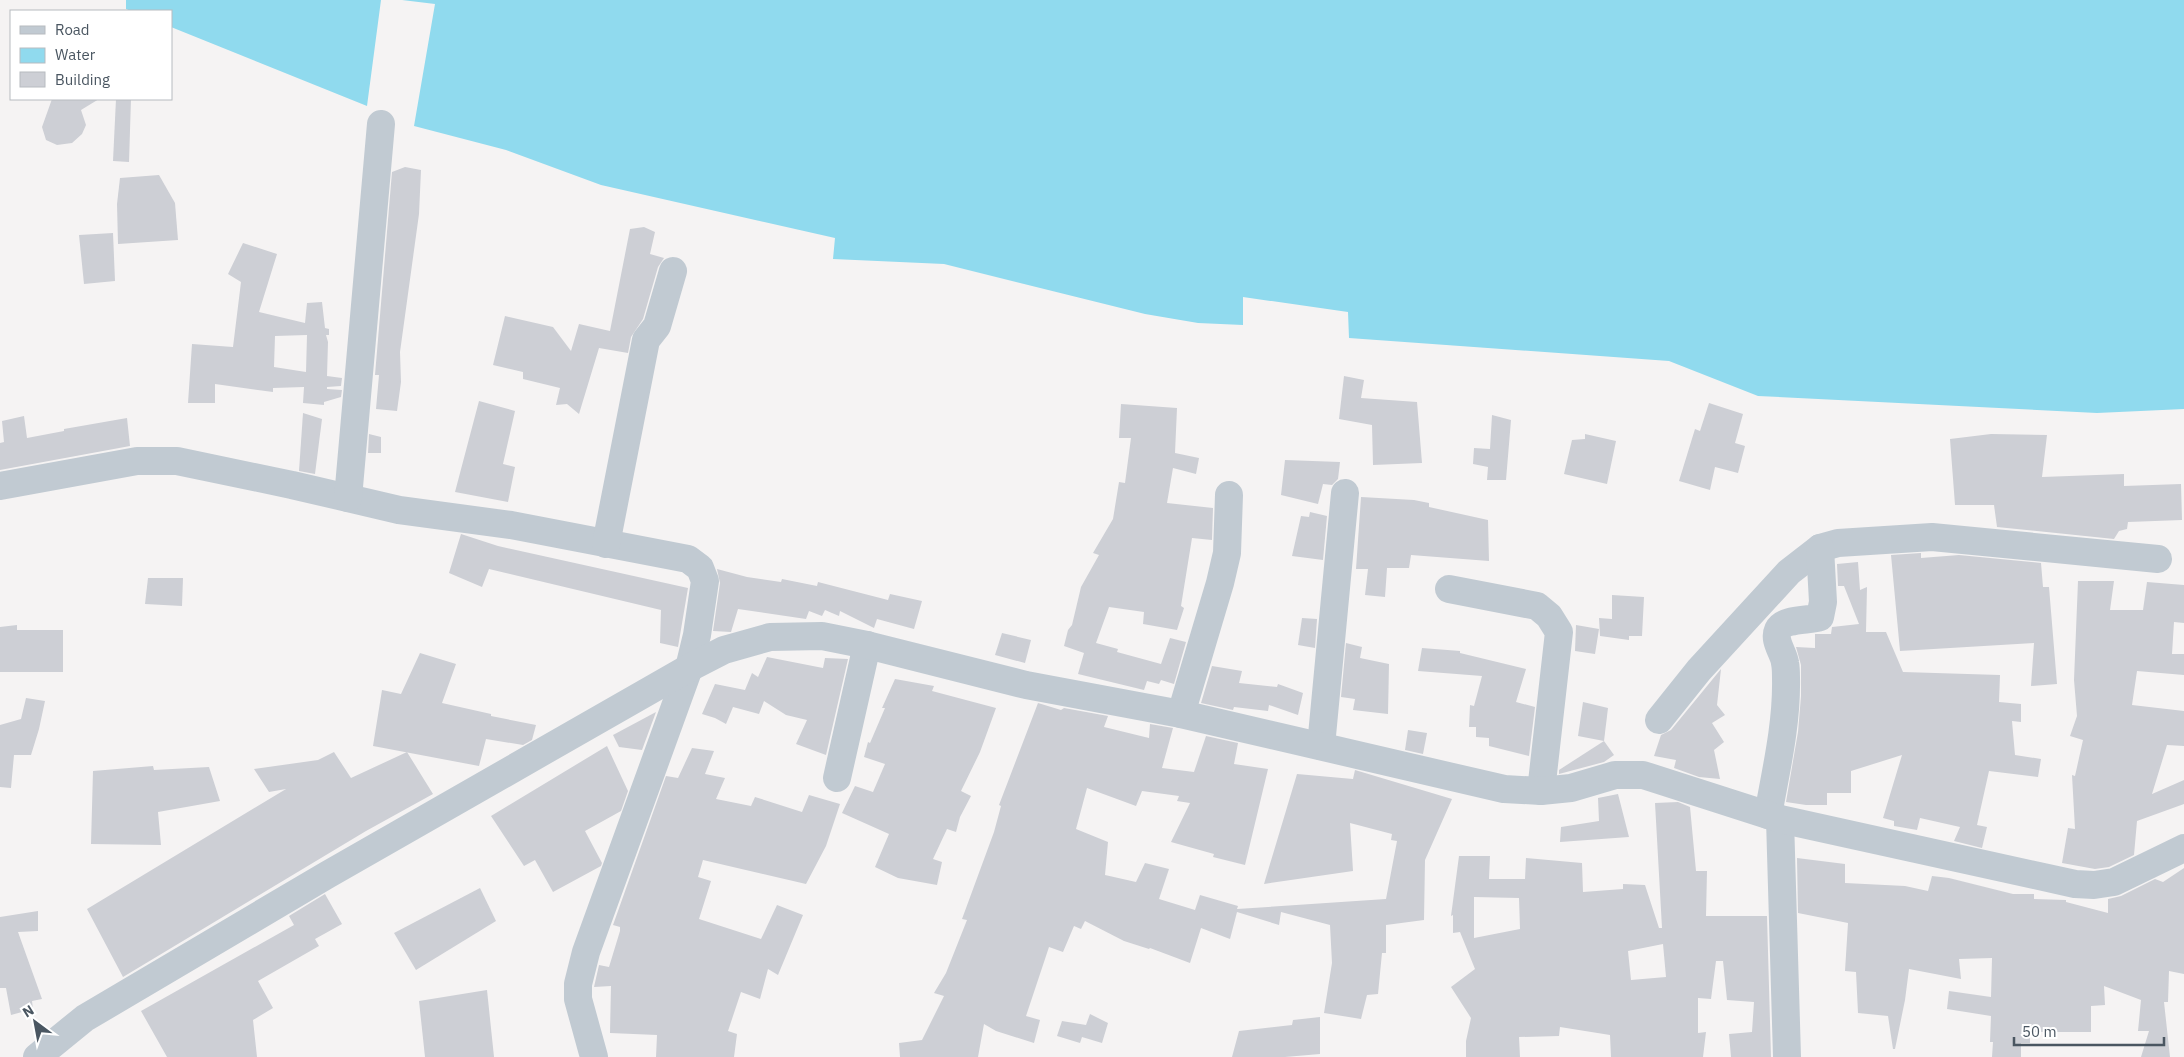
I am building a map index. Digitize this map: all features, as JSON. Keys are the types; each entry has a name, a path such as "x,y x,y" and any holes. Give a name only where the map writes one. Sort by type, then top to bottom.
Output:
{"street":[{"path":"348,498 381,124"},
{"path":"606,544 646,340 657,326 673,271"},
{"path":"0,486 138,461 177,461 399,510 511,525 688,559 700,568 705,581 697,634 688,668 622,848 586,952 580,976 578,999 594,1057"},
{"path":"1322,746 1345,493"},
{"path":"1181,714 1226,561 1229,495"},
{"path":"1659,720 1699,670 1789,572 1820,548 1838,543 1932,537 2158,559"},
{"path":"1787,1057 1774,817 1786,695 1785,662 1777,641 1777,634 1783,625 1820,616 1823,602 1820,548"},
{"path":"1449,589 1537,606 1549,616 1559,632 1541,791"},
{"path":"37,1057 93,1013 326,875 688,668 724,650 770,637 822,636 867,645 1026,685 1181,714 1504,788 1541,791 1571,788 1615,775 1643,775 1774,817 2075,884 2094,885 2114,882 2184,848"},
{"path":"837,778 867,645"}],"water":[{"path":"126,0 381,0 367,106 172,27 172,10 126,9"},
{"path":"402,0 2184,0 2184,409 2097,413 1758,396 1669,361 1349,338 1348,312 1243,297 1243,325 1198,323 1145,314 944,264 833,259 835,238 601,185 506,150 414,126 435,4"}],"building":[{"path":"52,100 97,100 81,110 86,125 82,134 72,143 57,145 46,140 42,127"},
{"path":"116,100 131,100 129,162 113,161"},
{"path":"405,167 421,170 419,214 400,352 401,382 397,411 376,409 379,375 375,375 392,172"},
{"path":"159,175 175,203 178,240 118,244 117,204 120,178"},
{"path":"644,227 655,232 650,254 664,258 658,267 643,319 631,337 628,353 599,348 579,414 567,404 556,405 560,388 523,379 523,372 493,365 505,316 553,327 571,351 579,324 610,331 630,229"},
{"path":"113,233 115,281 84,284 79,235"},
{"path":"243,243 277,254 259,312 305,323 307,303 322,302 325,328 329,329 329,335 326,335 328,342 327,376 342,378 341,386 327,387 327,389 342,390 341,397 324,402 324,405 303,403 304,387 273,388 273,392 215,384 215,403 188,403 192,344 233,347 241,282 228,274","holes":["307,335 306,372 274,367 275,336"]},
{"path":"1344,376 1364,380 1361,398 1417,402 1422,463 1373,465 1372,425 1339,419"},
{"path":"479,401 515,411 503,464 515,467 508,502 455,492"},
{"path":"1709,403 1743,414 1735,443 1745,446 1738,473 1715,467 1710,490 1679,481 1695,429 1700,431"},
{"path":"1121,404 1177,408 1175,453 1199,458 1196,474 1173,468 1167,503 1213,508 1212,540 1192,538 1181,606 1184,608 1177,630 1143,624 1144,612 1109,607 1096,643 1118,649 1117,652 1161,664 1170,638 1186,642 1174,684 1161,680 1159,684 1147,681 1144,690 1078,674 1084,653 1064,646 1068,630 1072,625 1081,587 1099,555 1093,553 1113,519 1119,482 1125,483 1131,438 1119,438"},
{"path":"303,413 322,419 315,474 299,471"},
{"path":"1492,415 1511,420 1506,480 1487,480 1488,467 1473,464 1474,448 1490,449"},
{"path":"24,416 27,438 64,431 64,429 127,418 130,446 0,470 0,443 4,442 2,421"},
{"path":"369,434 381,437 381,453 368,453"},
{"path":"1585,434 1616,441 1607,484 1564,474 1572,440 1585,439"},
{"path":"1991,434 2047,435 2042,477 2124,474 2124,486 2181,484 2182,520 2128,522 2127,529 2119,531 2114,539 1997,527 1994,505 1955,505 1950,439"},
{"path":"1285,460 1340,462 1338,479 1332,485 1323,484 1318,504 1281,495"},
{"path":"1361,497 1414,500 1429,503 1429,507 1488,520 1489,561 1411,555 1409,568 1387,568 1385,597 1365,595 1368,569 1356,569"},
{"path":"1310,512 1327,516 1323,560 1292,556 1301,516 1309,517"},
{"path":"461,534 498,546 688,588 678,647 660,643 661,610 489,569 482,587 449,573"},
{"path":"1921,553 1921,558 1959,555 2041,563 2043,587 2049,587 2057,684 2031,686 2034,643 1900,651 1891,555"},
{"path":"1858,562 1860,590 1867,587 1866,632 1886,632 1903,672 2000,675 1999,702 2021,704 2021,722 2012,721 2015,755 2041,759 2038,777 1989,771 1977,825 1987,827 1982,848 1954,841 1960,827 1920,818 1917,830 1894,826 1894,821 1883,818 1902,755 1851,771 1851,793 1827,793 1827,805 1806,805 1786,802 1798,732 1801,696 1801,665 1796,647 1815,648 1815,634 1831,634 1832,627 1859,624 1844,586 1838,586 1837,564"},
{"path":"717,569 747,577 781,582 782,579 817,586 818,582 888,600 890,594 922,601 914,629 877,619 874,628 840,611 839,616 825,610 822,616 809,611 806,619 738,609 731,632 713,631 720,583"},
{"path":"148,578 183,578 182,606 145,604"},
{"path":"2078,581 2114,581 2110,610 2143,610 2147,582 2184,585 2184,623 2174,622 2172,654 2184,654 2184,675 2137,671 2132,705 2184,711 2184,746 2167,745 2152,794 2184,780 2184,804 2137,821 2134,855 2109,867 2095,869 2062,863 2068,828 2075,829 2072,775 2075,776 2083,740 2070,736 2077,716 2074,680"},
{"path":"1612,595 1644,597 1642,636 1629,636 1629,640 1600,636 1599,618 1612,619"},
{"path":"1302,618 1317,619 1315,648 1298,645"},
{"path":"17,625 17,630 63,630 63,672 0,672 0,627"},
{"path":"1576,625 1599,629 1595,654 1575,651"},
{"path":"1002,633 1031,640 1025,663 995,655"},
{"path":"1346,643 1362,647 1360,658 1389,664 1388,714 1353,710 1355,699 1341,697"},
{"path":"1422,648 1460,651 1460,653 1526,669 1516,702 1535,707 1529,756 1489,746 1489,738 1476,737 1476,727 1469,727 1470,705 1474,706 1482,676 1418,671"},
{"path":"420,653 456,664 442,703 536,725 532,740 523,745 486,739 479,766 373,746 382,690 401,694"},
{"path":"767,657 823,668 825,658 848,659 826,755 796,744 807,720 786,715 764,701 759,714 733,707 726,724 702,714 715,684 745,690 752,673 758,677"},
{"path":"1212,666 1242,671 1239,683 1277,687 1278,684 1303,693 1298,715 1269,705 1268,711 1234,707 1233,710 1201,703"},
{"path":"1721,669 1717,705 1725,715 1712,723 1724,742 1714,750 1720,779 1699,777 1674,768 1676,760 1654,756 1661,735 1671,730"},
{"path":"895,679 934,686 932,691 996,708 980,752 961,791 971,796 960,817 956,832 947,829 933,859 942,862 937,885 898,878 875,867 889,834 842,813 855,786 873,792 885,764 864,757 868,742 870,743 885,708 882,708"},
{"path":"26,698 45,701 39,729 31,755 14,755 11,788 0,787 0,725 21,719"},
{"path":"1583,702 1608,708 1604,741 1578,736"},
{"path":"1038,703 1061,710 1064,708 1108,716 1104,727 1149,738 1150,724 1173,728 1162,768 1194,772 1206,736 1238,743 1234,764 1268,769 1245,865 1213,857 1214,854 1171,842 1190,803 1177,801 1179,796 1142,791 1136,806 1087,788 1076,829 1108,842 1105,875 1136,882 1145,863 1169,869 1159,899 1195,910 1200,895 1238,906 1237,909 1386,899 1397,841 1391,840 1392,834 1350,823 1353,871 1264,884 1297,774 1353,779 1355,770 1452,799 1425,860 1424,920 1386,925 1386,953 1382,953 1378,994 1367,995 1361,1019 1324,1013 1332,963 1330,925 1281,912 1279,925 1237,912 1230,939 1201,928 1190,963 1150,948 1124,941 1085,921 1081,929 1074,926 1063,952 1049,947 1026,1016 1040,1020 1034,1043 996,1031 984,1024 978,1057 900,1057 899,1043 922,1040 944,996 934,993 946,973 967,920 962,919 994,832 1001,806 999,805"},
{"path":"656,712 642,750 619,747 613,735"},
{"path":"1408,730 1427,733 1423,754 1405,750"},
{"path":"1604,741 1614,755 1604,762 1559,774 1559,770"},
{"path":"607,746 628,791 621,811 585,831 602,863 601,866 553,892 535,860 524,866 491,816"},
{"path":"692,748 714,751 705,774 725,778 716,799 751,806 755,797 802,812 809,795 840,804 826,846 806,884 703,860 698,877 711,881 699,919 761,939 777,905 803,915 778,975 768,969 760,999 741,992 728,1031 737,1034 734,1057 656,1057 657,1035 610,1033 611,986 594,987 599,965 609,967 620,931 620,927 613,925 666,776 678,778"},
{"path":"334,752 351,778 407,752 433,794 366,831 123,977 87,909 286,789 269,792 254,769 318,760"},
{"path":"153,766 154,770 209,767 220,801 158,812 161,845 91,844 93,771"},
{"path":"1618,794 1629,837 1560,842 1561,827 1599,821 1598,798"},
{"path":"1678,802 1690,807 1696,871 1707,871 1706,916 1767,916 1771,1057 1731,1057 1729,1034 1752,1032 1754,1002 1727,1000 1723,961 1716,961 1711,999 1698,998 1698,1033 1706,1032 1703,1057 1611,1057 1610,1035 1560,1027 1559,1036 1519,1037 1520,1057 1466,1057 1466,1041 1471,1018 1451,987 1475,969 1460,932 1453,933 1453,915 1451,916 1459,856 1490,856 1489,879 1525,879 1526,858 1582,863 1583,892 1623,889 1623,884 1645,885 1659,928 1662,928 1655,803","holes":["1474,897 1519,898 1520,929 1474,938","1663,944 1666,977 1631,980 1628,951"]},
{"path":"1797,858 1845,864 1845,883 1905,886 1928,891 1932,876 1949,878 2013,894 2034,894 2034,899 2066,900 2066,902 2108,913 2108,899 2121,896 2155,879 2163,882 2184,868 2184,974 2169,971 2168,1002 2164,1002 2170,1057 2141,1057 2149,1031 2138,1031 2141,1000 2104,986 2105,1005 2091,1006 2091,1032 2030,1032 2030,1043 2021,1043 2021,1057 1992,1057 1993,1042 1990,1042 1991,1016 1947,1009 1949,991 1991,997 1992,958 1959,959 1961,979 1909,969 1905,1000 1895,1049 1893,1049 1888,1016 1858,1013 1856,972 1845,971 1848,923 1798,913"},
{"path":"480,888 496,921 416,970 394,933"},
{"path":"325,894 342,924 315,939 319,946 258,981 273,1008 253,1020 257,1057 167,1057 141,1011 294,925 289,916"},
{"path":"38,911 38,931 18,932 42,999 32,1001 33,1009 11,1015 6,988 0,988 0,917"},
{"path":"487,990 494,1057 425,1057 419,1001"},
{"path":"1090,1014 1108,1023 1102,1043 1082,1037 1080,1043 1057,1036 1062,1021 1086,1025"},
{"path":"1320,1017 1320,1054 1285,1057 1232,1057 1239,1031 1292,1025 1293,1020"}]}
